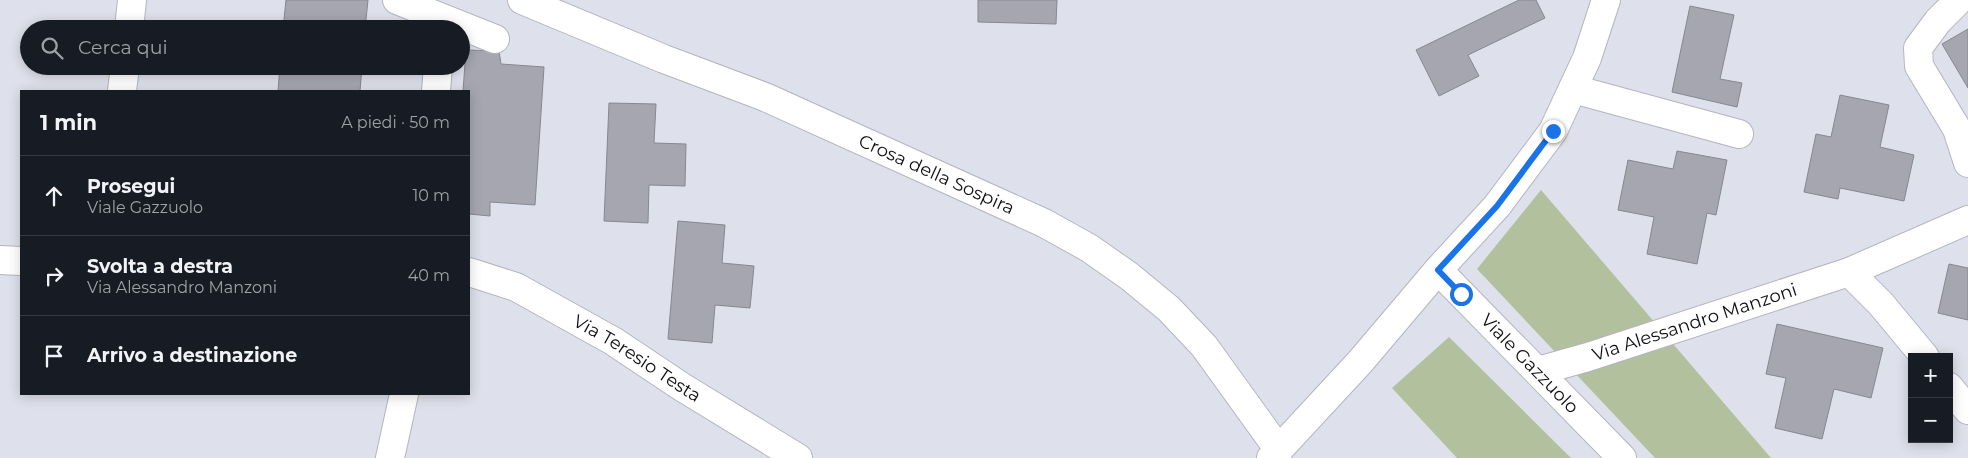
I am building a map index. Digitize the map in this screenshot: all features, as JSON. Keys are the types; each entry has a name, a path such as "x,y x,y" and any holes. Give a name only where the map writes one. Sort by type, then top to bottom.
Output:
{"street":[{"path":"130,20 132,0"},
{"path":"397,0 435,20"},
{"name":"Crosa della Sospira","path":"522,0 664,59 765,96 1026,214 1089,248 1129,276 1168,309 1204,346 1273,456"},
{"path":"1273,456 1360,362 1438,270 1502,199 1553,131 1588,58 1606,0"},
{"path":"1957,0 1938,21 1918,48 1919,66 1957,129 1968,163"},
{"path":"470,32 495,39"},
{"path":"122,90 124,75"},
{"path":"436,90 437,75"},
{"path":"1573,89 1739,134"},
{"name":"Via Alessandro Manzoni","path":"1538,371 1588,357 1850,272 1968,220"},
{"path":"0,260 20,261"},
{"name":"Viale Gazzuolo","path":"1438,270 1622,458"},
{"name":"Via Teresio Testa","path":"470,272 516,287 532,296 613,342 798,458"},
{"path":"1850,272 1881,304 1922,353"},
{"path":"1953,392 1968,410"},
{"path":"390,458 404,395"}],"green space":[{"path":"1541,190 1771,458 1655,458 1477,269"},
{"path":"1449,337 1571,458 1457,458 1392,388"}],"building":[{"path":"286,0 368,0 366,20 284,20"},
{"path":"978,0 1057,0 1056,24 978,22"},
{"path":"1519,0 1536,0 1545,18 1468,55 1479,76 1439,96 1416,50"},
{"path":"1690,6 1734,15 1720,79 1742,83 1737,107 1672,92"},
{"path":"1968,29 1968,88 1942,44"},
{"path":"470,50 499,51 501,64 544,67 535,205 490,202 490,216 470,214 470,90 463,90 464,75 470,75"},
{"path":"279,75 361,75 360,90 278,90"},
{"path":"1840,95 1889,105 1880,147 1914,155 1904,201 1840,188 1838,199 1804,192 1816,134 1831,137"},
{"path":"609,103 656,104 654,143 686,144 685,186 649,185 648,223 604,221"},
{"path":"1677,151 1727,160 1716,215 1707,213 1697,264 1647,254 1654,217 1618,210 1628,160 1673,169"},
{"path":"678,221 725,225 722,263 754,266 750,308 715,305 712,343 668,339"},
{"path":"1949,264 1968,268 1968,320 1938,313"},
{"path":"1777,324 1883,348 1871,398 1834,389 1822,439 1775,428 1786,378 1766,374"}],"route":[{"path":"1461,294 1438,270 1497,206 1553,131"}]}
